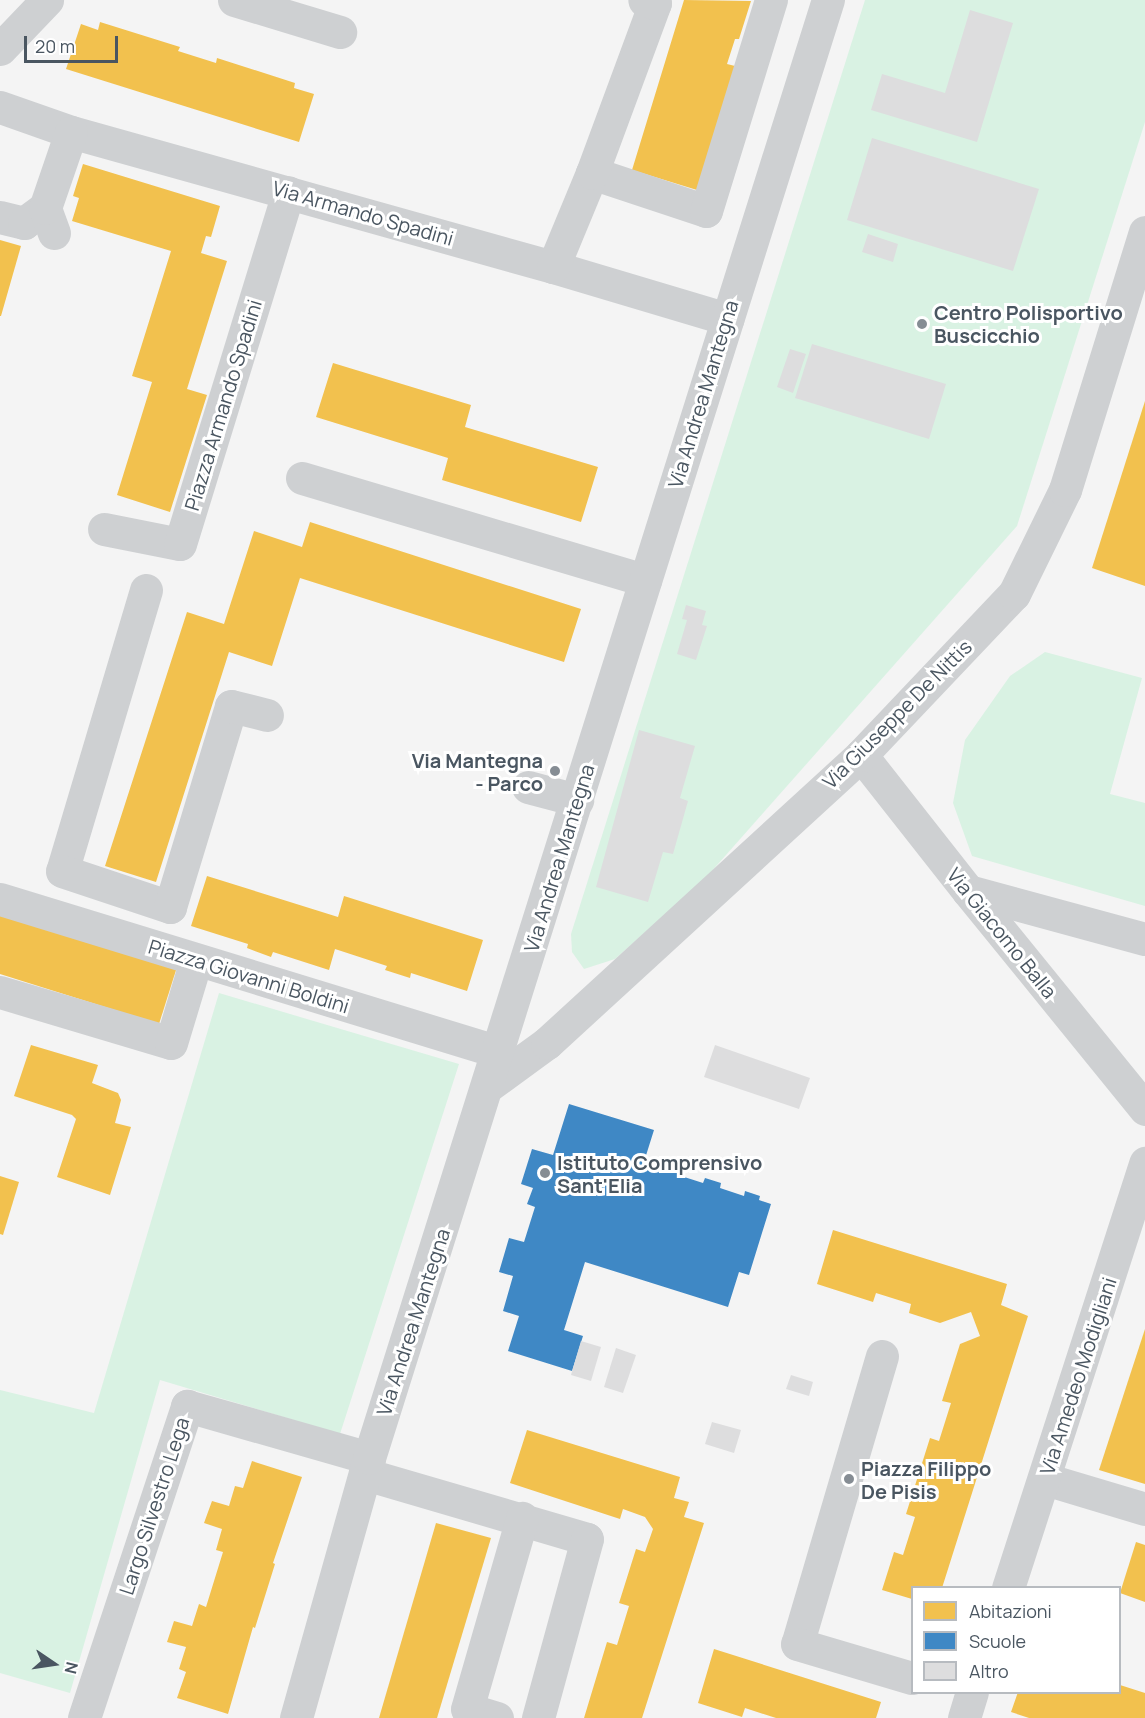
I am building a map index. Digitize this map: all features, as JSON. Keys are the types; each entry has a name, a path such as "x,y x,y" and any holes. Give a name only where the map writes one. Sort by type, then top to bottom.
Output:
{"street":[{"path":"0,49 47,0"},
{"path":"234,0 340,32"},
{"path":"553,267 592,173 655,3 644,0"},
{"path":"592,173 706,211 771,0"},
{"name":"Via Andrea Mantegna","path":"296,1718 367,1466 828,0"},
{"name":"Via Armando Spadini","path":"0,107 71,132 553,267 727,319"},
{"path":"0,217 24,223 49,221 71,132"},
{"name":"Piazza Armando Spadini","path":"104,529 180,544 288,192"},
{"name":"Via Giuseppe De Nittis","path":"488,1086 547,1043 861,755 1014,594 1065,490 1145,232"},
{"path":"302,478 645,580"},
{"path":"146,590 62,871 170,907 231,706 267,716"},
{"name":"Via Giacomo Balla","path":"861,755 1145,1109"},
{"path":"528,787 577,800"},
{"path":"968,891 1145,939"},
{"name":"Piazza Giovanni Boldini","path":"0,899 499,1052"},
{"path":"0,992 171,1043 196,960"},
{"name":"Via Amedeo Modigliani","path":"1008,1586 1045,1479 1145,1163"},
{"path":"882,1356 797,1644 911,1678"},
{"name":"Largo Silvestro Lega","path":"84,1718 187,1406 367,1466"},
{"path":"367,1466 588,1539 538,1718"},
{"path":"1045,1479 1145,1509"},
{"path":"497,1718 467,1709 522,1518"}],"green space":[{"name":"Centro Polisportivo Buscicchio","path":"865,0 1145,0 1145,122 1017,526 703,881 615,959 584,969 572,952 571,934"},
{"path":"1045,652 1142,678 1110,794 1145,803 1145,906 972,856 953,803 965,740 1010,676"},
{"path":"219,993 459,1064 340,1434 160,1380 70,1693 0,1673 0,1390 94,1413"}],"building: Abitazioni":[{"path":"684,0 751,1 739,39 735,39 727,64 735,66 697,190 632,170"},
{"path":"100,22 180,47 178,51 216,63 217,58 295,83 294,88 314,94 299,142 66,69 81,24 98,30"},
{"path":"83,164 220,206 211,237 206,236 201,253 227,261 187,389 207,395 170,512 117,495 152,382 132,376 171,251 72,221 79,198 73,196"},
{"path":"0,240 21,246 1,316 0,316"},
{"path":"333,363 471,405 465,427 598,467 581,522 442,480 448,458 316,417"},
{"path":"1145,401 1145,586 1092,568"},
{"path":"310,522 581,609 564,662 300,578 272,666 229,652 156,882 105,866 187,612 224,624 254,531 302,547"},
{"path":"207,876 338,917 344,896 483,940 467,991 411,973 410,978 385,970 387,966 335,949 329,970 273,952 271,957 247,948 248,944 191,926"},
{"path":"0,911 177,967 159,1024 0,974"},
{"path":"31,1045 98,1065 92,1083 118,1093 121,1100 115,1123 131,1127 110,1195 57,1177 76,1119 72,1115 14,1096"},
{"path":"0,1176 19,1182 3,1235 0,1234"},
{"path":"833,1230 1007,1284 1001,1305 1028,1316 943,1586 911,1586 911,1599 882,1590 894,1552 903,1555 915,1517 906,1514 930,1438 939,1441 951,1403 942,1401 960,1344 980,1336 971,1312 940,1323 909,1313 911,1304 876,1293 873,1302 817,1284"},
{"path":"1145,1329 1145,1484 1099,1470"},
{"path":"527,1430 680,1477 674,1498 689,1502 684,1517 704,1523 642,1718 584,1718 607,1642 617,1645 629,1606 619,1603 636,1549 645,1552 653,1529 645,1517 623,1509 620,1519 510,1483"},
{"path":"252,1461 302,1477 273,1563 275,1564 255,1628 253,1627 228,1714 177,1698 186,1672 179,1669 186,1647 167,1642 174,1621 192,1626 199,1604 206,1607 223,1552 216,1550 222,1529 204,1523 212,1501 229,1506 235,1486 243,1488"},
{"path":"436,1523 491,1538 437,1718 379,1718"},
{"path":"1136,1542 1145,1545 1145,1602 1121,1593"},
{"path":"714,1649 881,1702 876,1718 776,1718 745,1708 742,1717 698,1703"},
{"path":"1121,1685 1145,1693 1145,1718 1029,1718 1011,1712 1017,1694 1121,1694"}],"building: Scuole":[{"path":"569,1104 654,1130 643,1165 663,1172 664,1166 679,1171 678,1175 703,1183 705,1178 721,1183 720,1188 744,1196 745,1191 760,1196 759,1200 771,1204 749,1275 739,1272 728,1307 585,1262 564,1330 583,1336 572,1371 508,1351 519,1316 503,1311 513,1276 499,1272 509,1238 524,1242 535,1207 527,1204 533,1188 521,1184 532,1149 553,1155"}],"building: Altro":[{"path":"970,10 1013,23 977,142 871,110 882,74 945,93"},
{"path":"872,138 1039,189 1013,271 847,220"},
{"path":"868,234 898,244 893,262 862,252"},
{"path":"812,344 946,384 929,439 795,398"},
{"path":"790,349 806,354 793,393 777,387"},
{"path":"686,605 706,611 702,625 707,626 696,660 677,654 687,620 682,619"},
{"path":"639,730 695,746 680,798 688,801 673,854 663,852 648,902 596,887"},
{"path":"715,1045 810,1078 799,1109 704,1077"},
{"path":"581,1341 601,1347 591,1381 571,1375"},
{"path":"616,1348 636,1355 623,1393 604,1387"},
{"path":"791,1375 813,1382 809,1396 786,1389"},
{"path":"712,1422 741,1430 734,1453 705,1444"}],"place":[{"name":"Centro Polisportivo Buscicchio","path":"922,324"},
{"name":"Via Mantegna - Parco","path":"555,771"},
{"name":"Istituto Comprensivo Sant'Elia","path":"545,1173"},
{"name":"Piazza Filippo De Pisis","path":"849,1479"}]}
